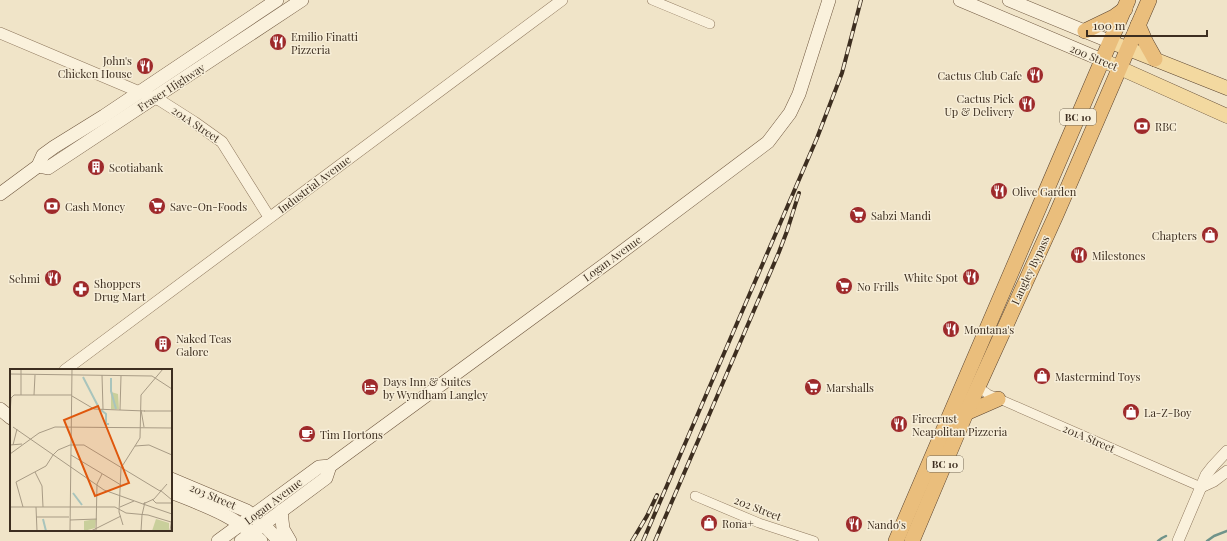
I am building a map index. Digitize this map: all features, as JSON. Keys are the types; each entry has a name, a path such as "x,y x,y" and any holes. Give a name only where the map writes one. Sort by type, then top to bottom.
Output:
{"highway":[{"name":"Langley Bypass","path":"912,541 966,413 1056,215 1149,0"},
{"name":"Langley Bypass","path":"896,541 1127,4"},
{"path":"1085,31 1114,17 1127,4"},
{"path":"1138,25 1155,59"},
{"path":"969,371 978,387"},
{"path":"966,413 998,399"}],"main road":[{"name":"Fraser Highway","path":"0,194 38,166 43,155 277,0"},
{"name":"Fraser Highway","path":"38,166 48,168 302,0"},
{"name":"Logan Avenue","path":"241,541 252,533 258,520 318,467 330,466 615,257 768,142 790,113 799,94 829,0"},
{"name":"200 Street","path":"960,0 1102,60 1227,116"},
{"name":"200 Street","path":"1009,0 1227,88"},
{"path":"0,409 10,418"},
{"path":"0,417 10,419"},
{"name":"Logan Avenue","path":"258,520 281,511 326,478 330,466"},
{"name":"203 Street","path":"172,479 238,506 258,520 278,541"},
{"name":"203 Street","path":"172,492 222,513 252,533"},
{"path":"281,511 283,529 290,541"},
{"path":"220,539 222,513"},
{"name":"Logan Avenue","path":"220,539 252,533"}],"street":[{"name":"Industrial Avenue","path":"67,369 269,217 562,0"},
{"path":"652,0 710,24"},
{"name":"201A Street","path":"0,33 154,98 194,122 222,142 269,217"},
{"name":"201A Street","path":"978,387 998,399 1201,487"},
{"path":"1178,541 1209,470 1227,451"},
{"path":"1201,487 1214,481 1227,471"},
{"name":"202 Street","path":"695,496 759,523 814,541"}],"waterway":[{"path":"1207,541 1214,536 1227,531"},
{"path":"1158,541 1166,536"}],"railway":[{"path":"643,541 817,138 842,73 861,0"},
{"path":"655,541 779,252 799,193"},
{"path":"632,541 647,516 657,495"}],"place":[{"name":"Emilio Finatti Pizzeria","path":"278,42"},
{"name":"John's Chicken House","path":"145,66"},
{"name":"Cactus Club Cafe","path":"1035,75"},
{"name":"Cactus Pick Up & Delivery","path":"1027,104"},
{"name":"RBC","path":"1142,126"},
{"name":"Scotiabank","path":"96,167"},
{"name":"Olive Garden","path":"999,191"},
{"name":"Cash Money","path":"52,206"},
{"name":"Save-On-Foods","path":"157,206"},
{"name":"Sabzi Mandi","path":"858,215"},
{"name":"Chapters","path":"1210,235"},
{"name":"Milestones","path":"1079,255"},
{"name":"White Spot","path":"971,277"},
{"name":"Sehmi","path":"53,278"},
{"name":"No Frills","path":"844,286"},
{"name":"Shoppers Drug Mart","path":"81,289"},
{"name":"Montana's","path":"951,329"},
{"name":"Naked Teas Galore","path":"163,344"},
{"name":"Mastermind Toys","path":"1042,376"},
{"name":"Days Inn & Suites by Wyndham Langley","path":"370,387"},
{"name":"Marshalls","path":"813,387"},
{"name":"La-Z-Boy","path":"1131,412"},
{"name":"Firecrust Neapolitan Pizzeria","path":"899,424"},
{"name":"Tim Hortons","path":"307,434"},
{"name":"Rona+","path":"709,523"},
{"name":"Nando's","path":"854,524"}]}
